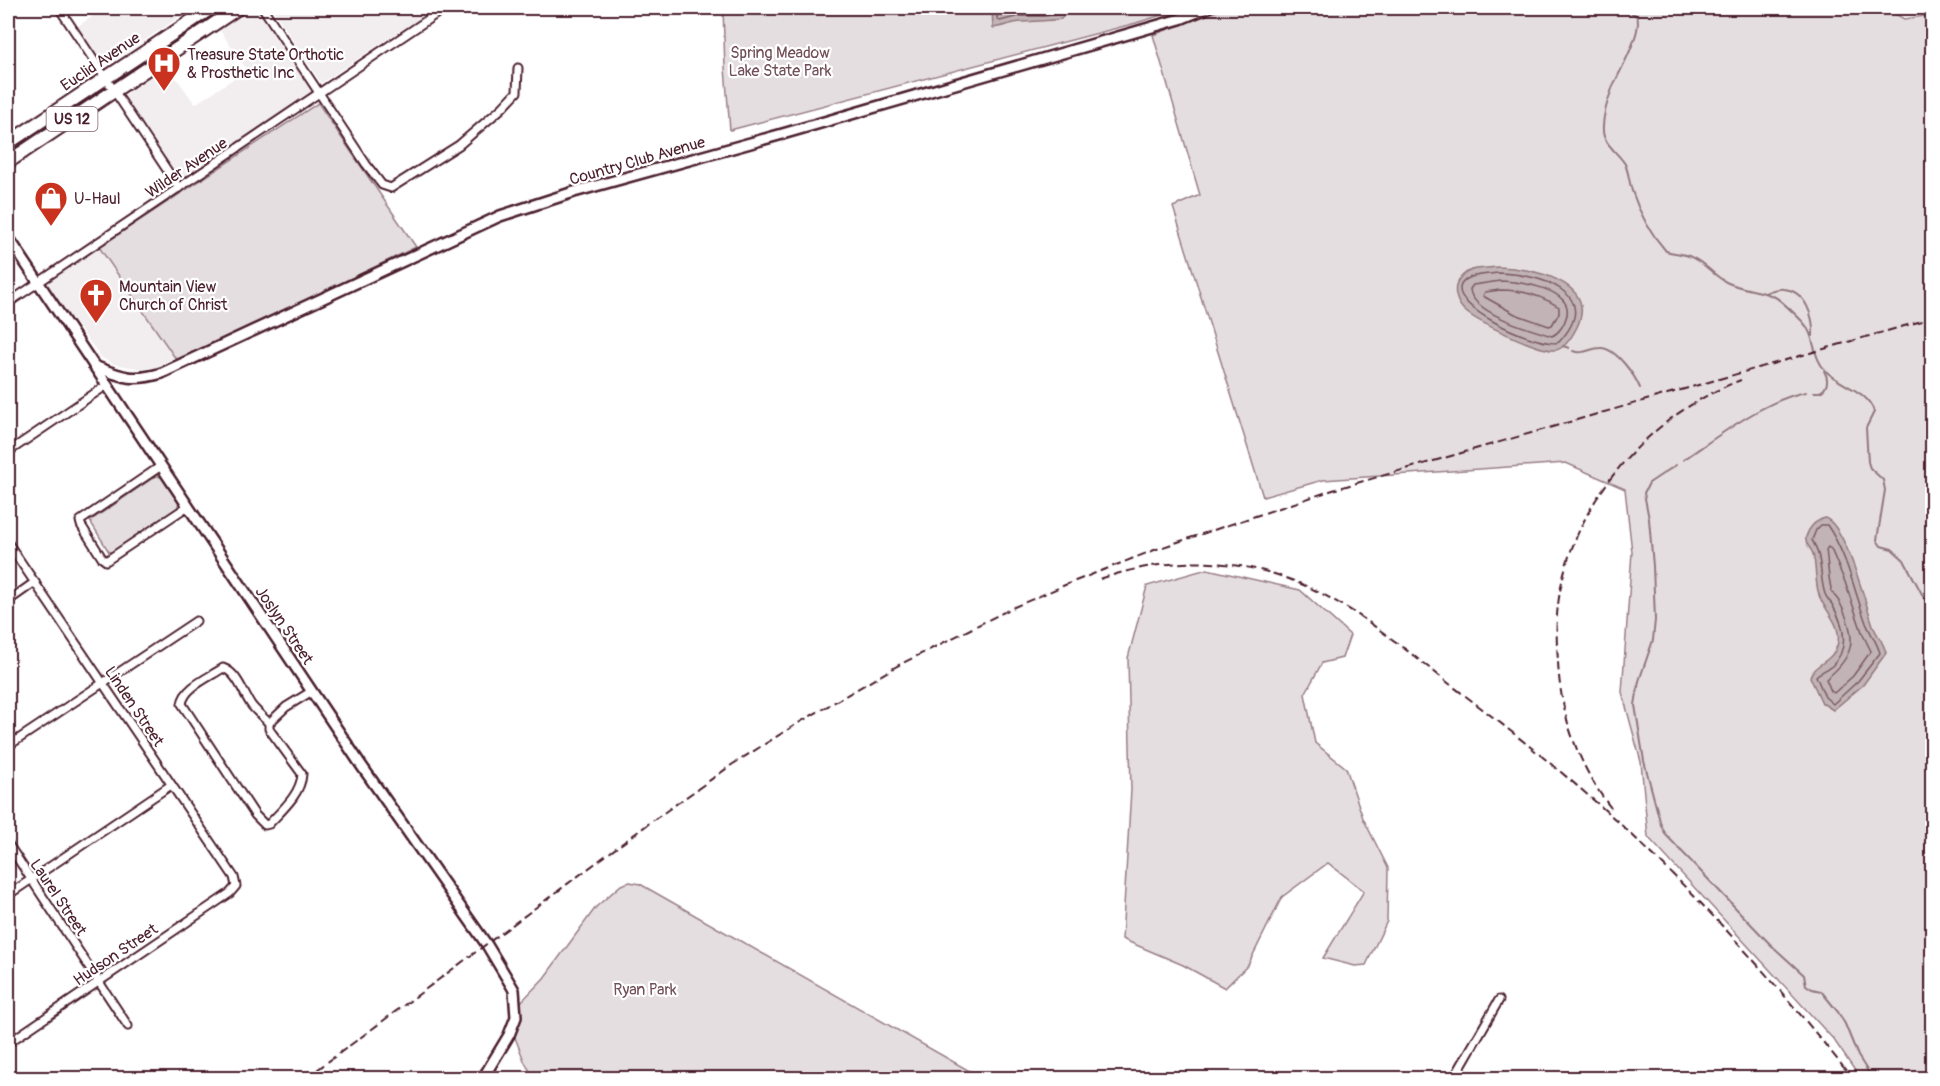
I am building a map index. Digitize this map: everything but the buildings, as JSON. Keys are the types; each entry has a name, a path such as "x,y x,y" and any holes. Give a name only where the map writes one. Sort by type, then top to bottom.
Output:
{"highway":[{"name":"Euclid Avenue","path":"8,143 211,8"},
{"name":"Euclid Avenue","path":"8,162 238,8"}],"street":[{"path":"59,8 179,188"},
{"path":"263,8 366,164 382,184 391,189 465,140 502,108 517,92 518,68"},
{"name":"Wilder Avenue","path":"8,303 445,8"},
{"name":"Country Club Avenue","path":"94,366 127,378 144,378 162,373 500,216 574,192 1170,22 1207,8"},
{"name":"Joslyn Street","path":"8,237 402,825 487,945 514,990 516,1017 509,1035 483,1078"},
{"path":"8,452 107,385"},
{"path":"161,466 80,521 102,558 106,561 188,506"},
{"name":"Linden Street","path":"8,543 234,877 236,886"},
{"path":"8,601 35,582"},
{"path":"8,746 196,621"},
{"path":"269,723 252,706 228,670 223,668 189,691 183,698 182,705 255,815 266,825 296,794 302,782 302,774 269,729 269,723 286,707 312,691"},
{"path":"8,895 171,785"},
{"name":"Laurel Street","path":"8,844 128,1026"},
{"name":"Hudson Street","path":"8,1043 230,893 236,886"},
{"path":"1454,1078 1498,1000"}],"shaded area":[{"path":"105,8 193,8 109,64 101,62 78,26"},
{"path":"252,8 256,8 313,93 185,180 179,179 125,95 167,65 195,104 247,70 219,29"},
{"path":"272,8 435,8 321,83"},
{"path":"99,247 178,362 167,366 142,369 113,364 102,358 50,290 48,284 50,278"}],"green space":[{"name":"Spring Meadow Lake State Park","path":"723,8 1184,8 1136,23 730,130"},
{"path":"1225,8 1704,8 1708,10 1710,8 1885,8 1904,19 1932,15 1932,1078 1860,1078 1834,1040 1648,837 1641,762 1622,692 1632,552 1625,489 1566,463 1323,480 1263,497 1173,207 1200,195 1153,35"},
{"path":"318,103 416,247 178,362 99,247"},
{"path":"156,476 162,477 179,503 177,508 109,552 90,521"},
{"path":"1207,569 1300,590 1350,635 1342,658 1322,663 1305,694 1315,743 1346,768 1363,818 1388,868 1387,921 1366,965 1355,966 1323,958 1364,891 1328,863 1282,897 1248,965 1225,988 1183,965 1122,939 1131,790 1128,658 1147,586"},
{"name":"Ryan Park","path":"630,882 640,884 982,1078 534,1078 525,1063 514,1035 520,1003 544,978 596,907 621,885"}],"water":[{"path":"992,8 1070,8 1061,19 1018,22 993,28"},
{"path":"1499,267 1543,274 1570,288 1578,298 1581,311 1577,327 1563,347 1556,350 1548,349 1523,341 1482,322 1463,309 1456,292 1460,278 1472,270"},
{"path":"1825,518 1833,524 1848,550 1874,628 1886,653 1863,685 1833,710 1822,703 1810,677 1812,672 1836,649 1838,642 1836,625 1819,595 1813,554 1806,539 1813,525"}],"waterway":[{"path":"1612,8 1632,13 1637,17 1638,23 1634,42 1609,97 1604,114 1603,131 1608,144 1625,164 1632,191 1642,215 1666,251 1690,256 1726,282 1770,295 1781,301 1807,328 1818,360 1826,371 1866,398 1874,412 1866,428 1868,462 1870,468 1883,480 1885,490 1877,540 1881,546 1892,549 1904,560 1932,613"},
{"path":"1765,293 1781,289 1798,294 1810,313 1813,336"},
{"path":"1563,346 1569,348"},
{"path":"1573,351 1607,349 1619,357 1640,388"},
{"path":"1814,392 1820,392 1826,386 1824,371"},
{"path":"1683,460 1758,411 1775,402 1806,392"},
{"path":"1676,465 1649,483 1644,493 1649,519 1655,620 1653,640 1639,681 1635,705 1644,761 1661,825 1666,835 1770,944 1804,975 1806,985 1821,991 1838,1012 1858,1056 1872,1078"}],"railway":[{"path":"306,1078 655,819 733,764 897,666 1012,608 1157,549 1336,489 1932,318"},
{"path":"1611,808 1599,792 1580,757 1562,700 1557,650 1557,615 1563,576 1575,539 1593,504 1616,472 1642,443 1672,418 1706,396 1741,380"},
{"path":"1100,579 1145,567 1215,563 1261,570 1283,577 1329,597 1350,610 1515,734 1617,821 1740,945 1852,1078"}],"place":[{"name":"Treasure State Orthotic & Prosthetic Inc","path":"164,92"},
{"name":"U-Haul","path":"51,227"},
{"name":"Mountain View Church of Christ","path":"96,324"}]}
